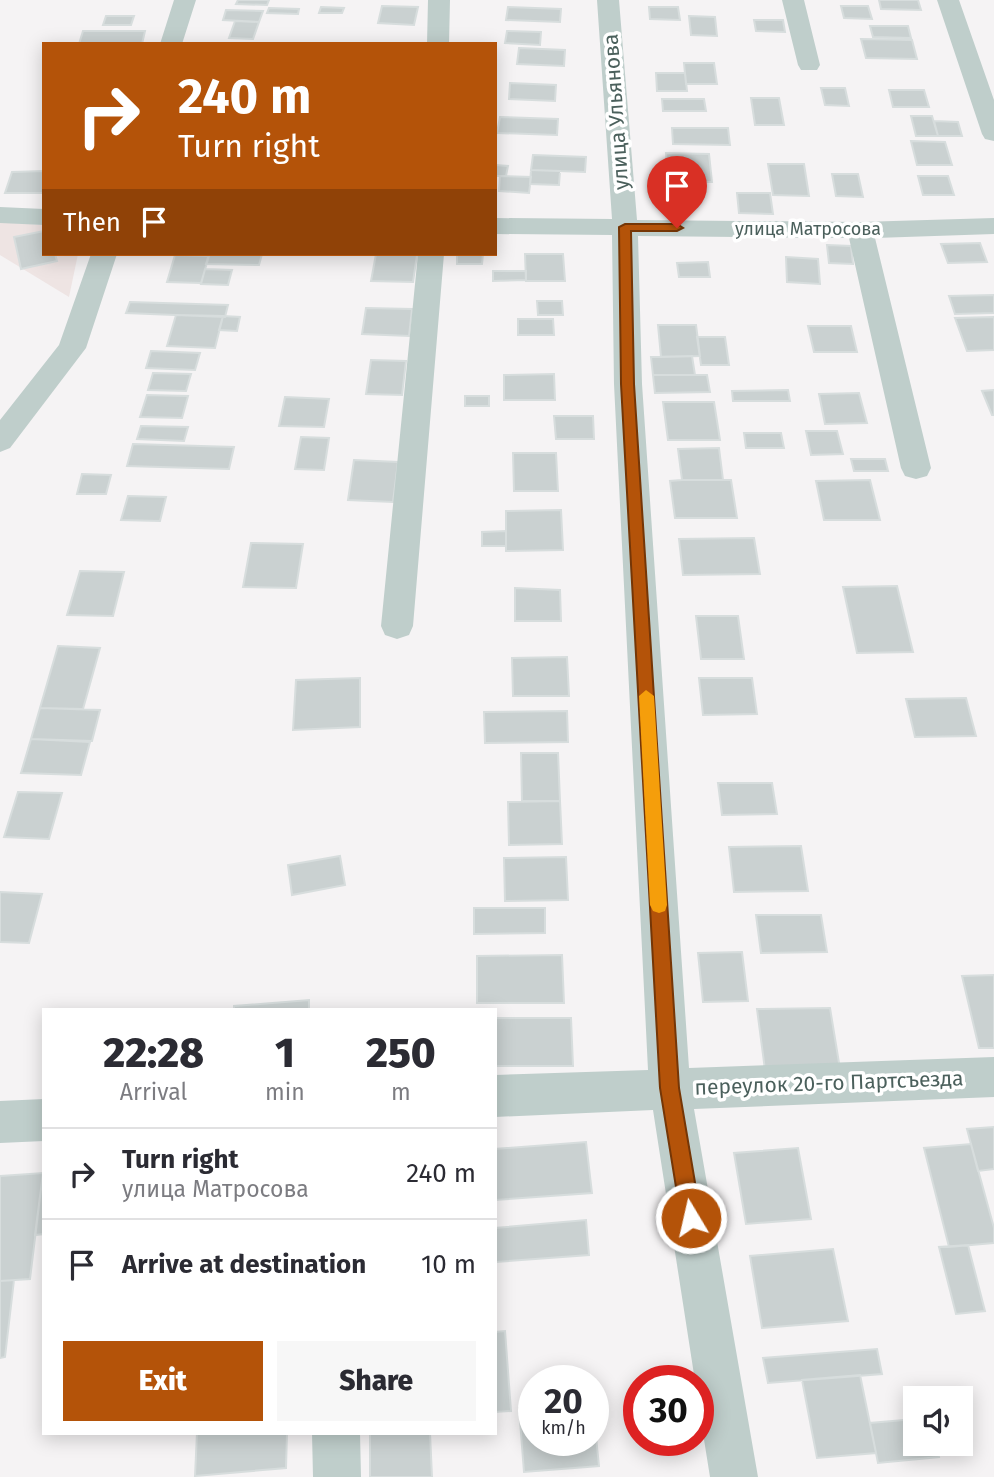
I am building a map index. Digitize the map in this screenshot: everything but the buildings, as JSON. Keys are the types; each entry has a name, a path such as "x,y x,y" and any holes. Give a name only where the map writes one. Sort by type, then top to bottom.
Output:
{"street":[{"path":"172,42 185,0"},
{"path":"438,42 439,0"},
{"name":"улица Ульянова","path":"608,0 625,227 628,384 670,1088 734,1477"},
{"path":"793,0 808,65"},
{"path":"948,0 994,134"},
{"path":"0,215 42,217"},
{"name":"улица Матросова","path":"497,226 860,230 994,226"},
{"path":"860,230 916,468"},
{"path":"0,441 72,348 103,256"},
{"path":"397,626 430,256"},
{"name":"переулок 20-го Партсъезда","path":"497,1096 994,1077"},
{"path":"0,1122 42,1120"},
{"path":"336,1435 337,1477"}],"shaded area":[{"path":"0,222 42,225 42,256 78,256 69,297 0,255"}],"slow traffic":[{"path":"646,696 659,905"}],"route":[{"path":"677,228 625,227 628,384 670,1088 691,1218"}]}
